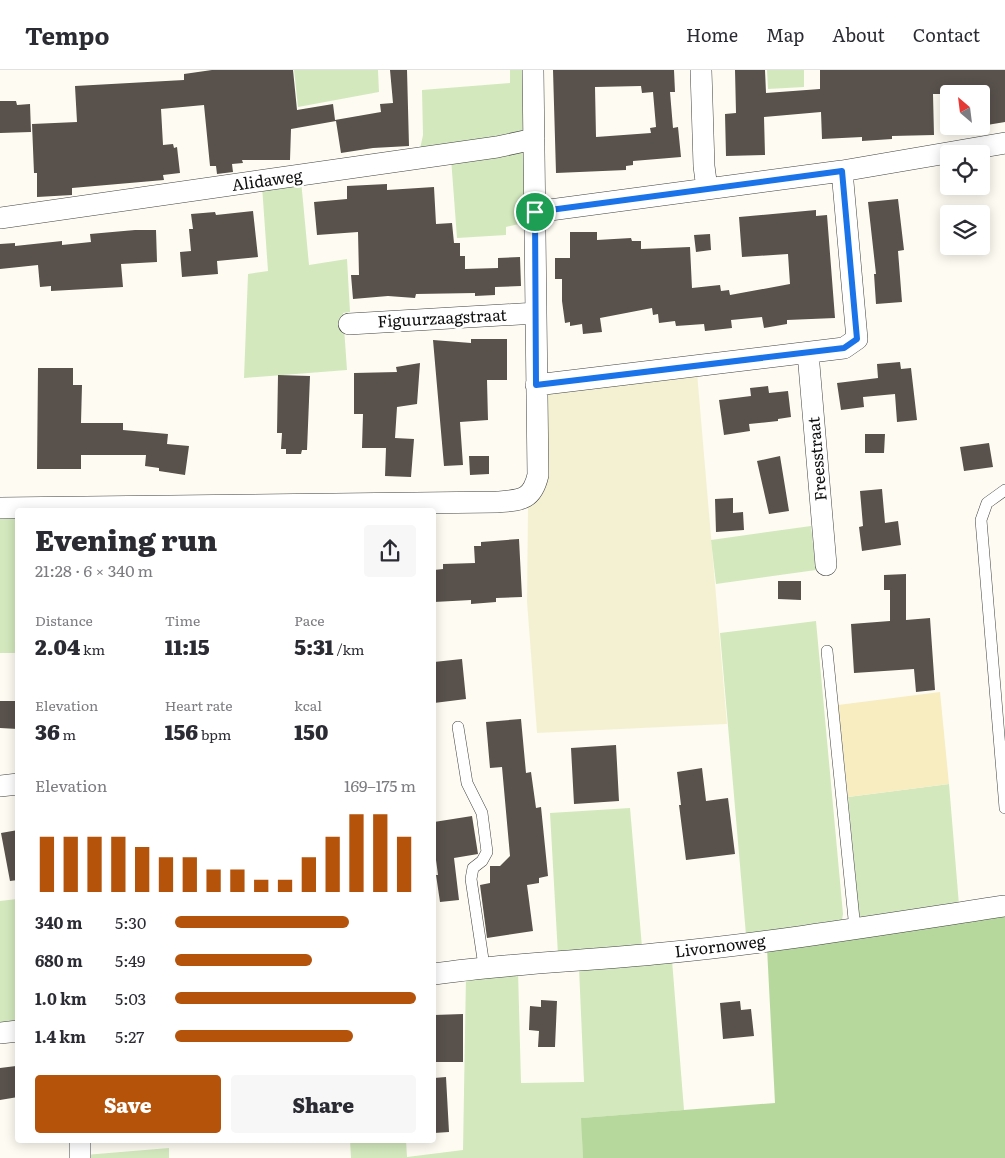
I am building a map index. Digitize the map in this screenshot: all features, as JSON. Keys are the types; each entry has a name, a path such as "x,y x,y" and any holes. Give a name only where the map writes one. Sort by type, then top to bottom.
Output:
{"street":[{"path":"0,508 497,502 526,498 535,488 538,475 533,70"},
{"path":"701,70 704,166 707,189"},
{"name":"Alidaweg","path":"0,218 448,154 534,139"},
{"path":"535,212 842,171 1005,143"},
{"path":"536,385 844,348 857,339 842,171"},
{"name":"Figuurzaagstraat","path":"349,324 536,313"},
{"name":"Freesstraat","path":"808,352 826,565"},
{"path":"0,786 15,784"},
{"name":"Livornoweg","path":"436,974 484,966 664,953 855,929 1005,906"},
{"path":"0,1033 15,1031"},
{"path":"80,1143 80,1158"}],"lane":[{"path":"1005,490 987,503 981,520 1003,808 1005,808"},
{"path":"828,651 855,929"},
{"path":"458,727 467,783 482,813 487,852 482,861 473,868 471,878 484,966"}],"shaded area":[{"path":"697,372 727,724 537,733 527,602 528,502 546,396 550,389"}],"green space":[{"path":"294,70 378,70 379,92 298,107"},
{"path":"510,70 527,70 524,136 420,149 423,135 422,90 510,83"},
{"path":"767,70 804,70 804,87 768,89"},
{"path":"518,147 527,155 530,218 519,224 506,227 506,235 457,238 451,158"},
{"path":"301,180 309,265 347,259 350,312 343,313 347,370 244,378 248,274 268,271 262,186"},
{"path":"0,511 15,511 15,653 0,653"},
{"path":"811,526 816,570 716,584 711,540"},
{"path":"816,621 843,914 842,920 839,923 746,935 720,633"},
{"path":"949,784 959,905 861,918 859,914 848,797"},
{"path":"630,808 642,947 558,955 550,813"},
{"path":"15,899 15,1023 0,1025 0,901"},
{"path":"1005,915 1005,1158 583,1158 581,1118 775,1103 767,948"},
{"path":"672,960 684,1110 582,1118 583,1158 351,1158 350,1143 406,1143 407,1157 463,1150 466,975 518,970 521,1083 584,1082 579,968"},
{"path":"169,1148 169,1158 84,1158 85,1155"}],"sand":[{"path":"940,692 949,784 848,797 838,705"}],"building":[{"path":"212,70 293,70 297,110 333,104 335,120 381,112 380,104 393,103 390,70 407,70 409,146 373,148 341,153 336,121 291,129 290,160 242,160 243,163 232,164 233,172 217,174 216,166 210,166 204,105 161,109 163,145 173,144 174,148 177,147 180,173 163,175 164,180 72,188 72,195 37,197 37,173 34,173 32,124 77,122 75,86 184,80 184,74"},
{"path":"553,70 674,70 675,92 670,92 673,128 678,127 681,157 633,161 633,165 626,166 626,170 556,173","holes":["641,86 642,93 653,92 656,127 650,128 651,133 596,137 595,87"]},
{"path":"735,70 765,70 766,93 820,89 820,70 1005,70 1005,122 990,124 990,85 940,85 940,94 933,94 934,135 892,136 892,139 862,141 862,137 822,139 821,112 764,117 765,155 726,156 725,114 736,113"},
{"path":"0,101 16,101 17,105 30,104 31,132 0,133"},
{"path":"387,184 387,190 434,187 436,224 452,223 454,243 460,243 460,256 465,256 465,269 498,268 498,258 520,257 521,286 495,287 495,295 475,296 475,293 416,294 415,298 388,296 353,299 351,275 359,275 358,232 317,235 314,202 347,199 347,186"},
{"path":"898,199 904,250 898,251 902,302 876,304 874,274 876,274 868,202"},
{"path":"816,210 816,216 827,215 835,318 787,320 787,324 764,328 762,317 731,320 732,328 705,331 704,324 676,326 675,321 659,323 658,314 653,315 652,308 600,318 602,332 583,334 582,324 570,326 570,322 565,323 562,279 555,279 555,258 570,258 570,232 597,232 597,240 631,238 632,241 641,241 641,249 690,247 692,288 720,285 721,291 729,290 730,295 790,284 788,254 742,257 739,217"},
{"path":"253,211 258,257 217,261 218,274 182,277 180,252 191,251 189,229 193,229 191,214 215,212 216,215"},
{"path":"156,230 157,262 121,264 123,287 51,291 51,286 40,287 38,265 0,269 0,244 15,243 15,246 62,241 62,245 91,242 90,234"},
{"path":"710,234 711,250 696,252 694,235"},
{"path":"471,339 507,339 507,380 487,380 488,420 460,422 463,465 444,466 433,340 471,343"},
{"path":"900,362 901,369 911,368 917,420 897,422 895,394 863,397 864,407 841,410 837,383 878,378 877,364"},
{"path":"420,363 417,404 397,407 395,438 414,439 411,477 385,476 386,448 362,448 363,414 354,414 354,373 397,372 396,367"},
{"path":"38,368 73,368 73,385 82,385 81,423 123,423 123,430 168,434 167,444 189,446 185,475 159,471 159,468 145,466 146,455 81,455 81,469 37,469"},
{"path":"278,375 310,376 307,450 302,450 301,454 286,454 286,449 281,449 282,433 277,433"},
{"path":"768,386 769,393 788,391 791,417 778,419 778,421 749,424 750,431 724,435 719,400 751,396 750,388"},
{"path":"865,434 885,434 884,453 865,453"},
{"path":"989,443 993,467 964,471 960,447"},
{"path":"469,456 489,456 489,474 470,475"},
{"path":"780,456 789,511 769,514 757,461"},
{"path":"882,489 885,523 898,521 901,545 862,551 859,527 863,526 860,491"},
{"path":"733,498 733,513 743,512 744,530 716,532 715,499"},
{"path":"519,539 522,597 496,598 496,602 471,604 471,600 436,602 436,570 443,569 443,564 475,563 474,546 481,546 481,542"},
{"path":"906,574 906,620 930,618 935,690 916,692 914,669 854,673 851,624 890,621 890,590 884,590 884,575"},
{"path":"778,581 801,581 801,600 778,599"},
{"path":"462,659 466,699 436,703 436,662"},
{"path":"0,701 15,701 15,729 0,728"},
{"path":"521,719 526,773 531,772 536,808 541,807 548,876 539,878 539,883 527,885 533,931 487,938 480,885 490,883 490,866 500,866 510,856 502,767 490,768 486,722"},
{"path":"616,745 619,801 574,804 571,748"},
{"path":"702,768 706,801 728,798 735,854 686,860 677,772"},
{"path":"472,816 478,854 454,858 459,900 440,902 436,875 438,875 436,822"},
{"path":"15,831 15,880 10,881 1,833"},
{"path":"541,1000 557,1001 555,1047 538,1047 539,1031 529,1030 530,1006 541,1007"},
{"path":"740,1001 741,1010 751,1009 754,1036 723,1039 720,1003"},
{"path":"463,1014 463,1062 436,1062 436,1015"},
{"path":"15,1066 15,1098 0,1100 0,1068"},
{"path":"446,1077 449,1132 436,1133 436,1078"}],"route":[{"path":"842,171 857,339 844,348 536,385 535,212 842,171"}]}
